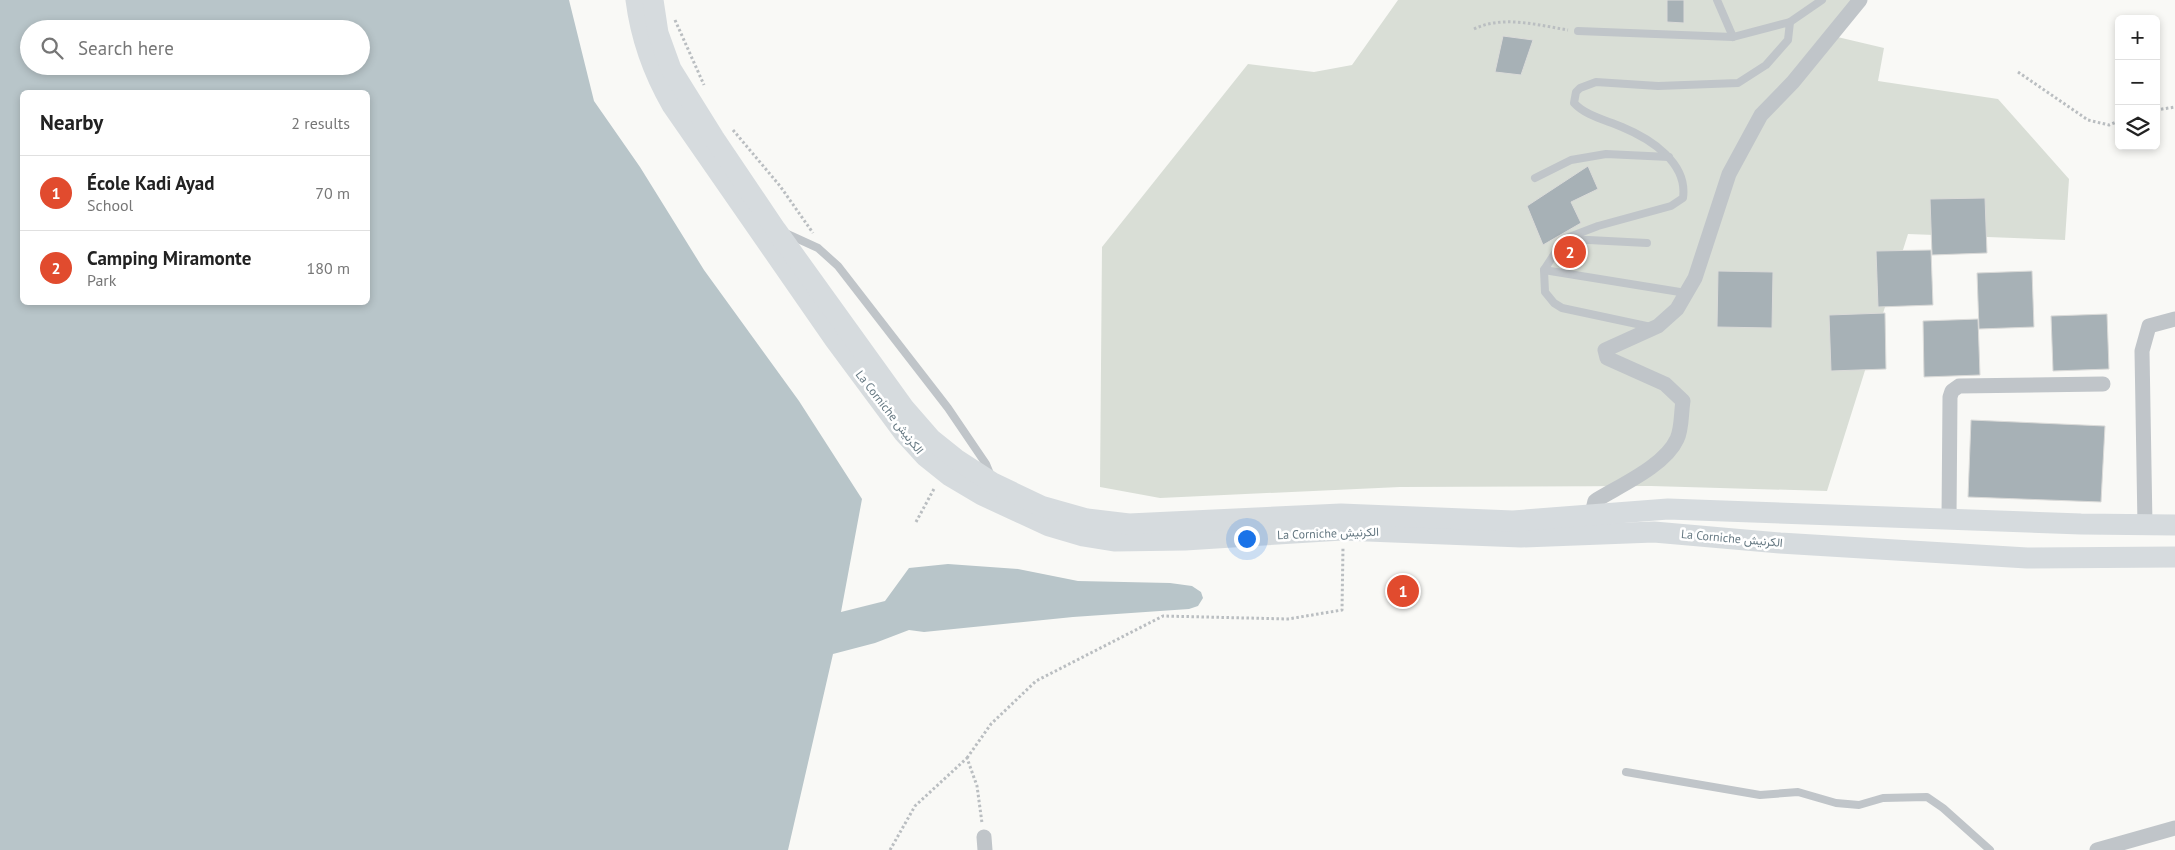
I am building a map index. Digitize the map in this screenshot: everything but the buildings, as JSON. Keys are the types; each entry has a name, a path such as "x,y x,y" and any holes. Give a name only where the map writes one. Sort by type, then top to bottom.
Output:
{"main road":[{"name":"La Corniche الكرنيش","path":"636,0 639,22 656,76 731,192 835,340 904,433 925,456 950,476 982,495 1049,526 1083,536 1114,541 1185,540 1366,530 1490,537 1590,524 1668,509 2175,525"},
{"name":"La Corniche الكرنيش","path":"652,0 658,34 671,70 776,230 904,408 931,439 956,459 993,483 1041,506 1087,519 1129,524 1341,514 1590,524 1654,532 1780,543 2027,558 2175,556"}],"street":[{"path":"1590,524 1595,501 1668,454 1678,438 1683,402 1665,384 1607,358 1604,354 1605,350 1653,328 1672,315 1695,278 1729,174 1761,115 1793,82 1860,0"},
{"path":"2145,525 2142,351 2149,326 2175,319"},
{"path":"1949,519 1950,397 1952,391 1959,386 2103,384"},
{"path":"2097,850 2175,828"}],"lane":[{"path":"1718,0 1733,37"},
{"path":"1578,31 1733,37 1790,22 1822,0"},
{"path":"1653,328 1562,308 1554,303 1545,292 1544,270 1564,239 1598,226 1671,206 1683,198 1685,184 1679,170 1669,157 1655,145 1625,128 1580,109 1574,103 1576,92 1580,88 1604,81 1658,86 1738,83 1766,64 1788,40 1790,22"},
{"path":"1535,178 1571,160 1606,154 1669,157"},
{"path":"776,230 806,240 830,257 952,413 986,464 993,483"},
{"path":"1564,239 1647,243"},
{"path":"1544,270 1686,293"},
{"path":"1626,772 1760,795 1798,792 1836,803 1859,805 1884,798 1927,797 1943,808 1990,850"}],"path":[{"path":"674,16 704,86"},
{"path":"1474,29 1487,23 1510,21 1578,31"},
{"path":"2018,72 2088,120 2109,126 2115,123"},
{"path":"2160,109 2175,107"},
{"path":"727,124 780,186 830,257"},
{"path":"916,522 937,485"},
{"path":"890,850 915,806 967,758 991,724 1036,681 1163,616 1288,619 1342,610 1343,543"},
{"path":"967,758 977,786 984,843"}],"shaded area":[{"path":"0,0 569,0 594,101 640,167 704,270 799,401 862,499 841,612 885,601 909,568 948,564 1018,569 1078,581 1170,583 1192,586 1201,592 1203,598 1198,606 1189,609 1073,617 924,632 909,630 875,643 833,654 788,850 0,850"},
{"path":"1398,0 1856,0 1829,35 1884,48 1878,81 1998,99 2069,179 2065,240 1908,234 1827,491 1651,486 1400,487 1160,498 1100,487 1102,247 1248,64 1314,72 1352,65"}],"place":[{"name":"Camping Miramonte","path":"1570,252"},
{"name":"École Kadi Ayad","path":"1403,591"}]}
